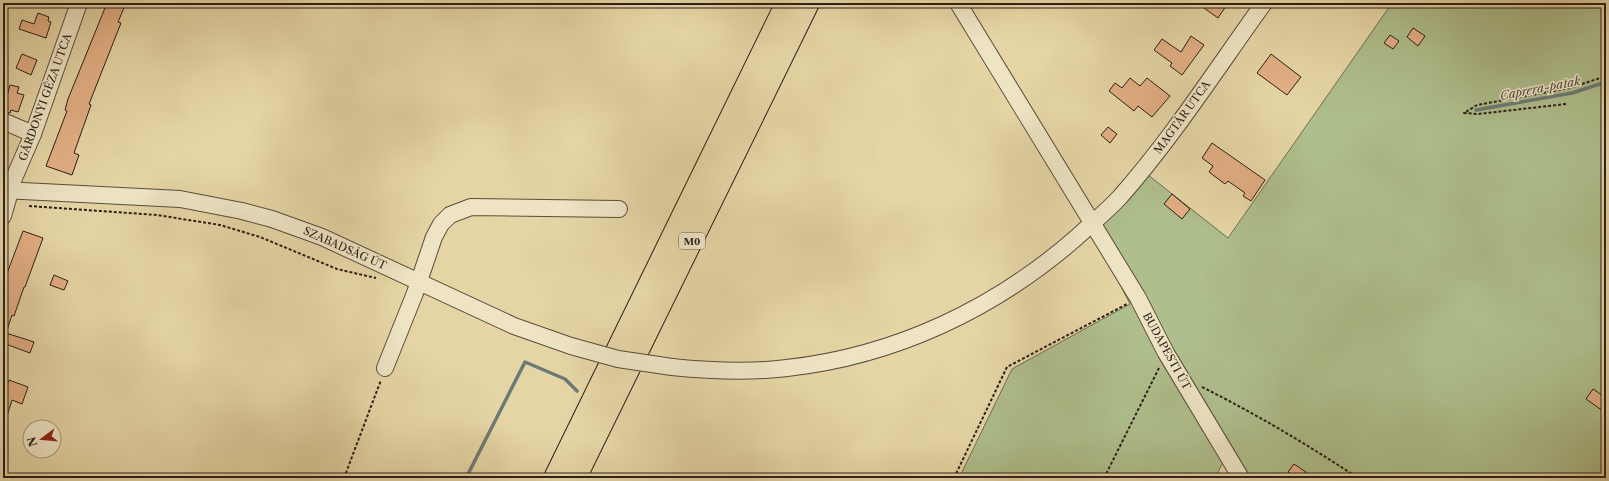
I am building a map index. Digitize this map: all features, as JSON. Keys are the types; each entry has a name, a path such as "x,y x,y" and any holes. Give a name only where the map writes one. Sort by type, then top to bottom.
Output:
{"highway":[{"name":"M0","path":"555,478 787,3"},
{"name":"M0","path":"576,478 808,3"}],"street":[{"name":"GÁRDONYI GÉZA UTCA","path":"3,216 8,193 33,134 79,3"},
{"name":"BUDAPESTI ÚT","path":"958,3 1138,298 1166,353 1241,478"},
{"name":"MAGTÁR UTCA","path":"672,368 735,371 787,368 843,359 898,343 944,325 992,299 1034,272 1118,199 1154,156 1264,3"},
{"path":"3,121 33,134"},
{"name":"SZABADSÁG ÚT","path":"8,193 180,199 242,211 291,225 322,237 514,326 571,346 618,359 672,368"},
{"path":"386,368 419,282 434,236 441,224 450,215 459,210 471,207 619,209"}],"path":[{"path":"1566,104 1478,114 1464,113 1477,105 1570,88 1606,76"},
{"path":"8,193 34,207 157,215 220,225 272,242 337,269 382,280"},
{"path":"954,478 1007,367 1138,298"},
{"path":"1104,478 1166,353"},
{"path":"344,478 386,368"},
{"path":"1180,376 1239,406 1312,447 1358,478"}],"green space":[{"path":"1392,3 1606,3 1606,478 1247,478 1229,450 1215,478 959,478 1012,369 1130,304 1094,234 1143,171 1228,238"}],"building":[{"path":"107,3 126,3 118,22 121,23 89,104 91,105 74,153 79,155 72,175 46,166 67,111 65,110 68,99"},
{"path":"1197,3 1228,3 1218,18"},
{"path":"38,13 49,17 48,21 51,22 46,38 19,29 22,20 34,24"},
{"path":"1413,28 1425,36 1418,46 1407,37"},
{"path":"1390,35 1399,41 1393,49 1384,43"},
{"path":"1191,36 1204,45 1182,75 1170,66 1172,63 1154,50 1162,39 1181,52"},
{"path":"22,54 37,60 31,75 16,68"},
{"path":"1271,54 1301,77 1287,95 1257,73"},
{"path":"1130,78 1140,86 1147,78 1170,96 1152,117 1138,106 1134,111 1109,91 1115,83 1122,88"},
{"path":"10,85 19,87 17,93 24,95 18,112 11,110 10,113 3,111"},
{"path":"1108,127 1117,134 1110,143 1101,135"},
{"path":"1212,143 1265,180 1251,201 1243,196 1245,193 1228,181 1225,184 1209,172 1213,166 1202,158"},
{"path":"1172,194 1190,209 1182,219 1164,204"},
{"path":"23,231 43,238 14,316 12,315 6,333 34,342 30,353 3,343 3,284"},
{"path":"54,275 68,281 64,290 50,285"},
{"path":"9,380 28,387 22,404 12,400 5,422 3,422 3,396"},
{"path":"1593,389 1606,398 1606,406 1603,411 1586,399"},
{"path":"1294,464 1306,472 1301,478 1296,478 1288,472"}],"waterway":[{"name":"Caprera-patak","path":"1476,110 1572,93 1606,82"},
{"path":"466,478 525,362 565,379 577,391"}]}
